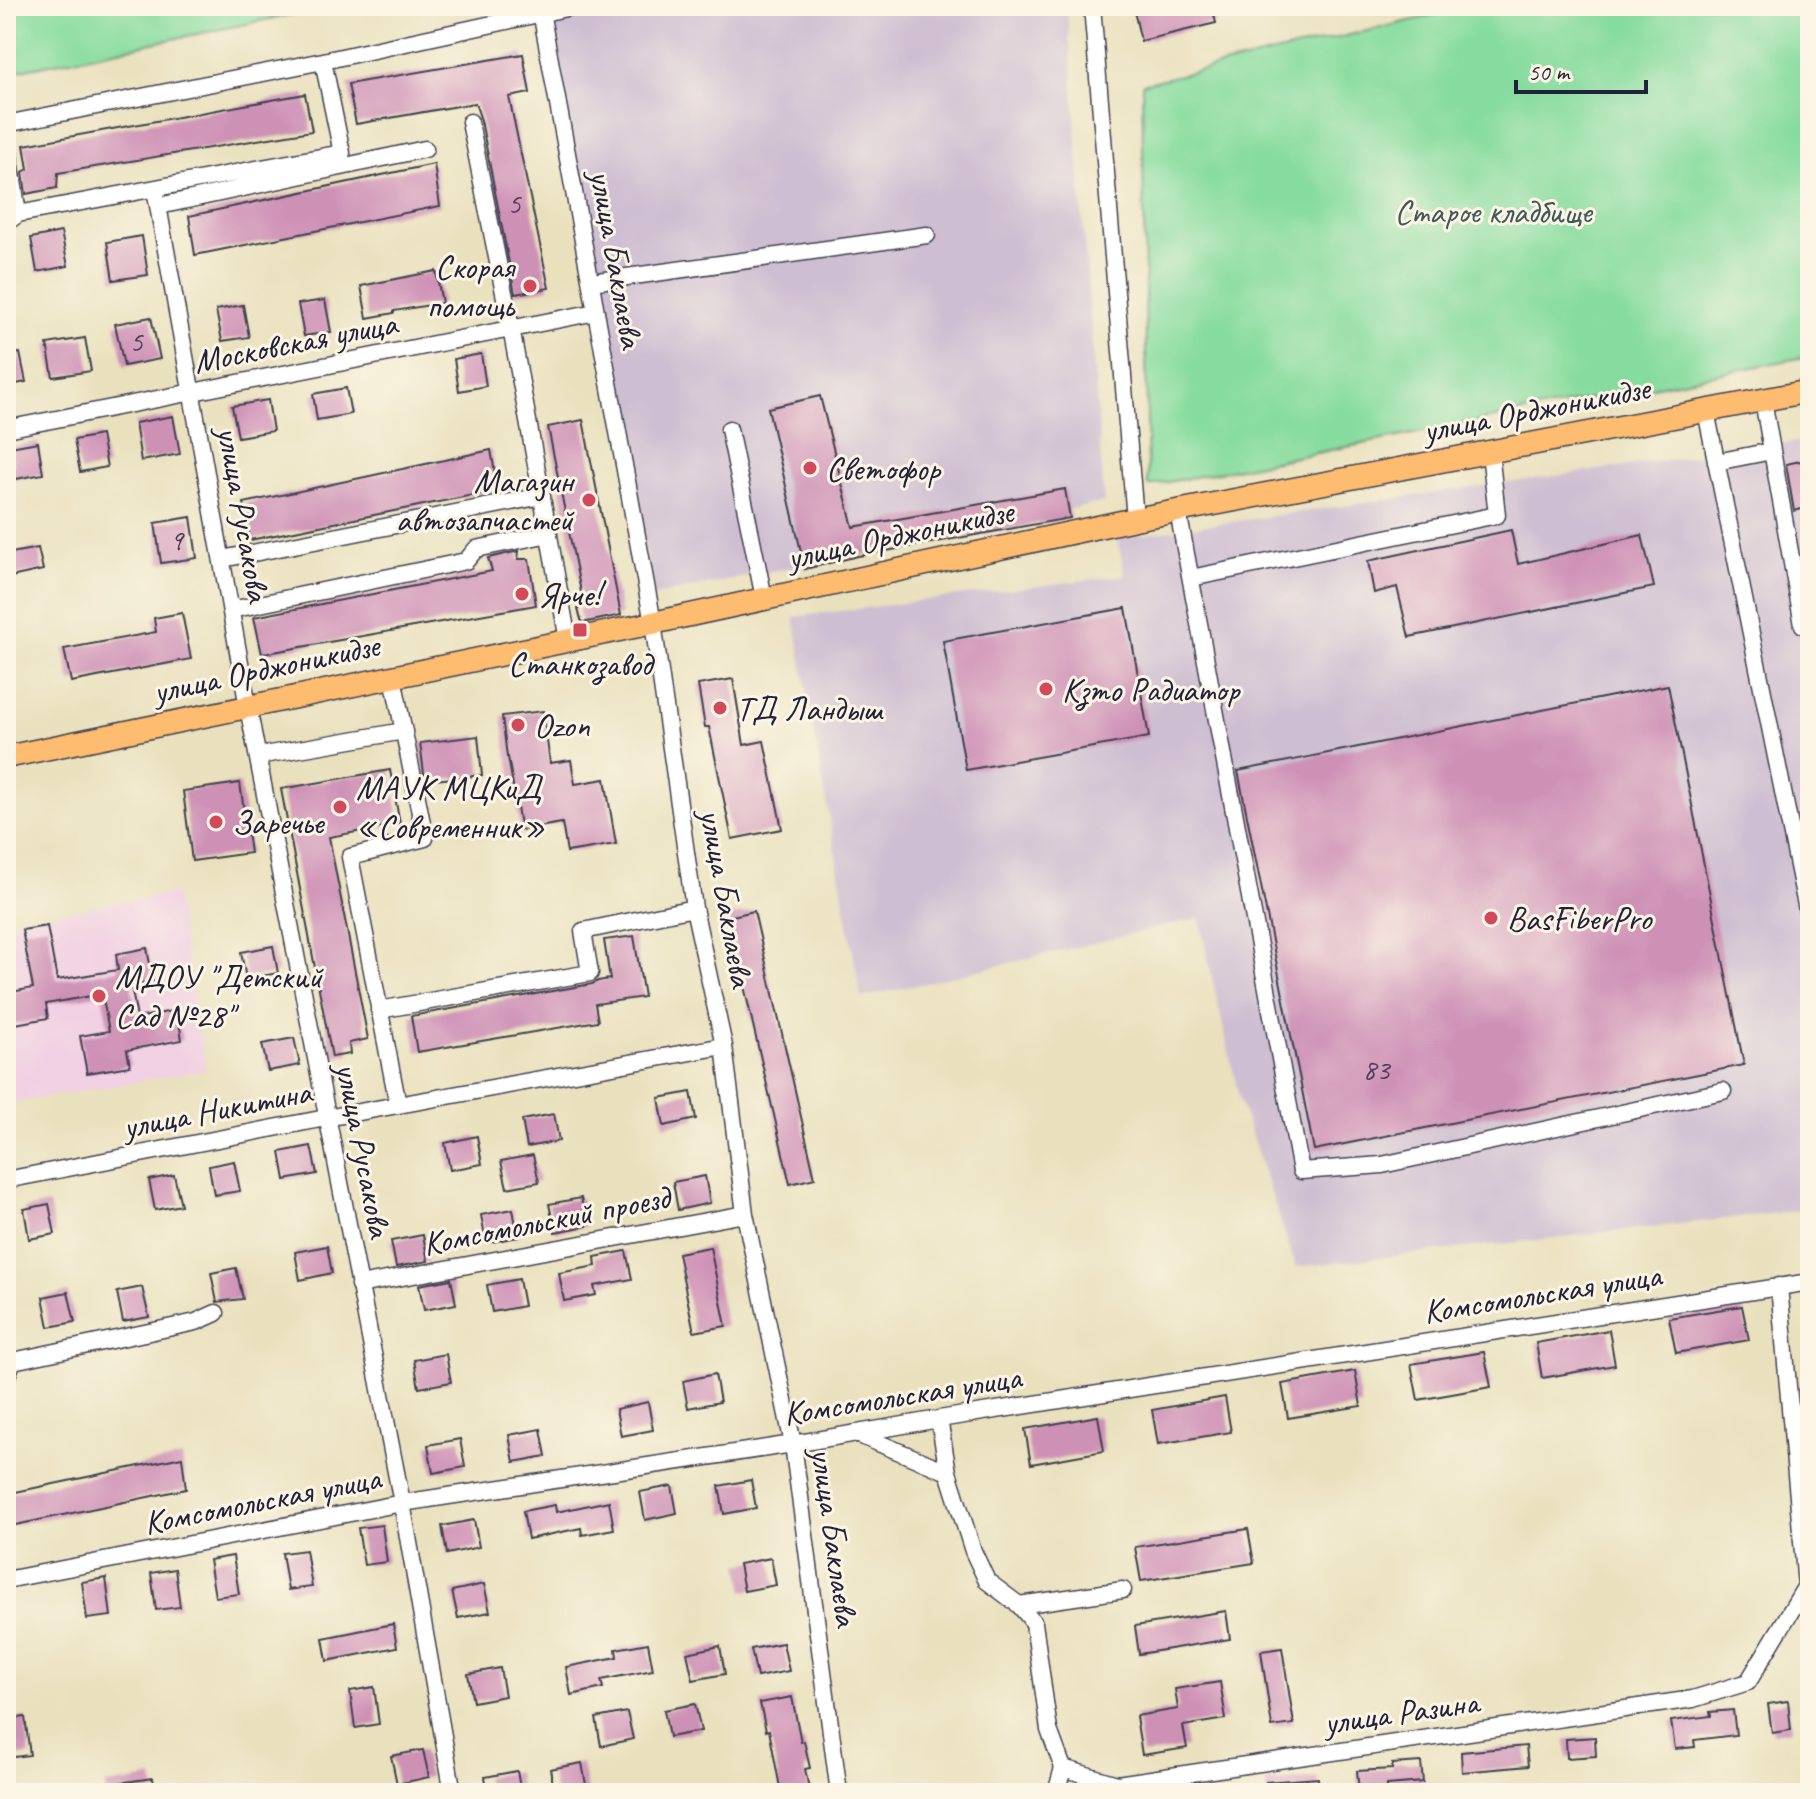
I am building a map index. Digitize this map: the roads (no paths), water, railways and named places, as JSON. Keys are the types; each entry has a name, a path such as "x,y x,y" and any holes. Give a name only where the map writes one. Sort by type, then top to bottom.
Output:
{"main road":[{"name":"улица Орджоникидзе","path":"6,757 1135,519 1810,391"}],"street":[{"path":"6,124 323,61 541,10 575,6"},
{"path":"1092,6 1135,519"},
{"name":"улица Баклаева","path":"541,10 653,623 694,908 724,1046 745,1214 793,1444 839,1793"},
{"path":"6,134 12,219 342,153 323,61"},
{"path":"470,122 568,640"},
{"path":"159,206 425,149"},
{"name":"улица Русакова","path":"155,189 248,707 402,1503 453,1793"},
{"path":"591,282 927,235"},
{"name":"Московская улица","path":"6,429 596,312"},
{"path":"1763,400 1803,625"},
{"path":"1706,411 1810,925"},
{"path":"729,429 764,598"},
{"path":"1716,462 1772,451"},
{"path":"1191,578 1497,515 1490,452"},
{"path":"222,559 542,496"},
{"path":"1178,511 1301,1171 1382,1165 1723,1091"},
{"path":"231,610 466,561 476,549 549,534"},
{"path":"393,677 425,838 350,857 398,1105"},
{"path":"258,756 404,731"},
{"path":"379,1010 590,973 583,931 694,908"},
{"name":"улица Никитина","path":"6,1180 724,1046"},
{"name":"Комсомольский проезд","path":"359,1285 745,1214"},
{"name":"Комсомольская улица","path":"6,1580 402,1503 1810,1282"},
{"path":"1779,1286 1808,1588"},
{"path":"6,1378 13,1361 196,1322 216,1313"},
{"path":"939,1419 948,1472 973,1551 987,1581 1019,1605 1034,1623 1049,1730 1063,1768 1056,1793"},
{"path":"855,1433 948,1472"},
{"name":"улица Разина","path":"1063,1768 1117,1784 1693,1699 1748,1682 1808,1588"},
{"path":"1019,1605 1123,1590"}],"place":[{"name":"Скорая помощь","path":"530,286"},
{"name":"Светофор","path":"810,468"},
{"name":"Магазин автозапчастей","path":"589,500"},
{"name":"Ярче!","path":"522,594"},
{"name":"Станкозавод","path":"580,630"},
{"name":"Кзто Радиатор","path":"1046,689"},
{"name":"ТД Ландыш","path":"720,708"},
{"name":"Ozon","path":"518,725"},
{"name":"МАУК МЦКиД «Современник»","path":"340,807"},
{"name":"Заречье","path":"216,822"},
{"name":"BasFiberPro","path":"1491,918"},
{"name":"МДОУ \"Детский Сад №28\"","path":"99,996"}],"park label":[{"name":"Старое кладбище","path":"1493,211"}]}
